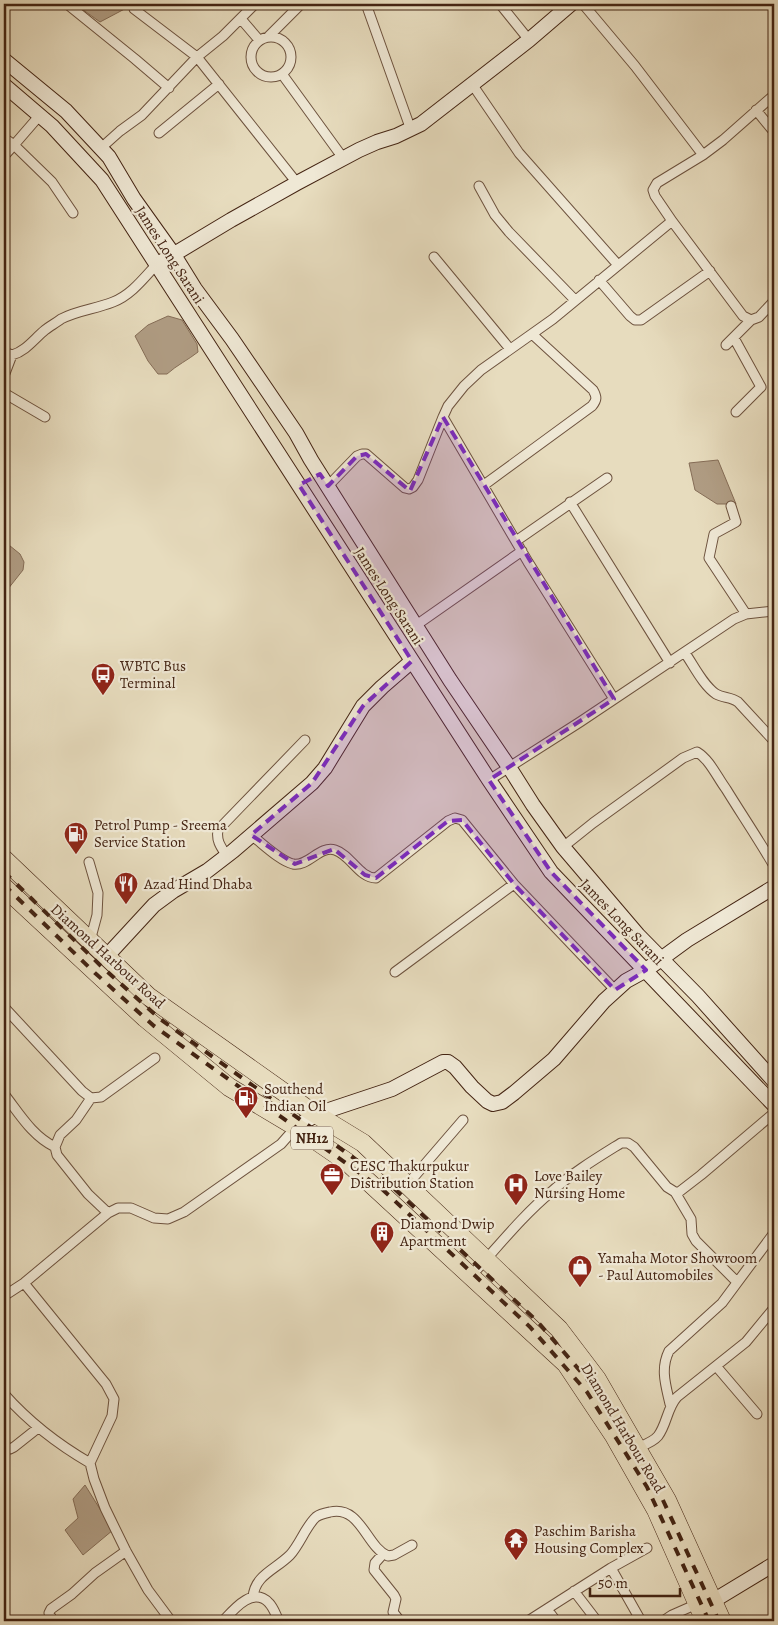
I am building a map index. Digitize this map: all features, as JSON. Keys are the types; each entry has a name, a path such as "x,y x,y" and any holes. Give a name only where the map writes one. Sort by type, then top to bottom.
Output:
{"highway":[{"name":"Diamond Harbour Road","path":"4,859 148,996 363,1144 559,1329 597,1379 667,1500 705,1602 704,1621"},
{"name":"Diamond Harbour Road","path":"4,887 145,1018 229,1087 296,1127 347,1162 566,1364 614,1436 705,1602 722,1621"}],"main road":[{"path":"156,264 343,158 377,142 411,130 421,124 529,40 571,4"},
{"path":"4,60 66,111 109,157 134,199 296,433 415,626 510,767 533,806 563,847 638,935 698,996 774,1082"},
{"name":"James Long Sarani","path":"4,85 52,126 102,180 489,780 551,872 774,1105"},
{"path":"299,485 324,480"},
{"path":"106,957 154,905 228,856 312,783 324,768 363,706 412,661"},
{"path":"296,1127 317,1114 392,1089 439,1064 448,1062 455,1066 487,1101 493,1104 502,1102 554,1059 615,990 687,940 774,887"},
{"path":"705,1602 774,1564"}],"street":[{"path":"67,4 169,88"},
{"path":"101,148 142,115 197,57 256,4"},
{"path":"269,36 280,38 288,45 291,55 289,66 282,74 272,77 262,75 254,68 251,59 252,48 259,40 269,36 301,4"},
{"path":"366,4 411,130"},
{"path":"500,4 529,40"},
{"path":"582,4 635,66 703,155"},
{"path":"134,9 197,57 297,183"},
{"path":"241,19 259,40"},
{"path":"282,74 343,158"},
{"path":"159,133 219,84"},
{"path":"472,84 519,153 618,265"},
{"path":"751,320 743,316 672,220 655,196 653,190 657,183 703,155 723,140 774,96"},
{"path":"756,110 774,132"},
{"path":"4,156 40,116"},
{"path":"4,138 28,157 52,182 73,212"},
{"path":"479,186 495,214 509,232 574,299"},
{"path":"324,480 357,456 366,454 405,488 413,487 418,480 448,406 464,386 481,370 532,334 672,220"},
{"path":"434,257 510,349"},
{"path":"4,376 8,354 20,353 63,318 122,298 134,289 156,264"},
{"path":"599,280 630,316 636,320 641,320 710,271"},
{"path":"726,345 751,320 759,317 774,301"},
{"path":"484,485 592,406 596,401 597,396 594,390 532,334"},
{"path":"734,338 761,387 736,412"},
{"path":"4,393 45,417"},
{"path":"443,417 522,551 614,700"},
{"path":"516,541 607,478"},
{"path":"570,502 670,662"},
{"path":"731,506 736,522 714,534 709,558 746,614"},
{"path":"415,626 522,551"},
{"path":"489,780 614,700 718,629 746,614 774,611"},
{"path":"685,653 708,687 720,696 732,698 738,702 774,741"},
{"path":"228,856 218,842 216,836 218,830 305,740"},
{"path":"563,847 683,758 697,752 704,756 746,819 774,866"},
{"path":"251,835 287,862 295,864 303,862 327,850 334,849 343,854 365,875 370,878 376,878 448,821 455,818 462,820 468,825 514,884 615,990"},
{"path":"89,862 98,893 97,915 90,941"},
{"path":"395,972 514,884"},
{"path":"4,1007 82,1091 91,1098 101,1097 155,1058"},
{"path":"4,1094 36,1135 55,1147"},
{"path":"91,1098 76,1120 60,1135 55,1147 57,1155 88,1194 108,1213"},
{"path":"675,1192 679,1192 701,1175 774,1113"},
{"path":"407,1185 463,1120"},
{"path":"4,1296 24,1283 108,1213 118,1208 131,1208 154,1218 168,1219 184,1212 281,1144 296,1127"},
{"path":"471,1276 524,1216 552,1191 621,1143 628,1143 634,1146 667,1187 675,1192 691,1219 692,1234 696,1241 737,1282"},
{"path":"670,1404 663,1371 664,1361 669,1352 722,1303 774,1233"},
{"path":"24,1283 106,1384 114,1399 112,1416 90,1463 94,1479 105,1508 126,1551 148,1590 171,1621"},
{"path":"637,1448 657,1437 663,1427 670,1404 677,1396 746,1342 774,1308"},
{"path":"716,1366 757,1414"},
{"path":"4,1394 38,1428 64,1448 90,1463"},
{"path":"4,1447 14,1448 38,1428"},
{"path":"253,1597 256,1583 290,1554 316,1518 322,1514 334,1511 345,1512 352,1516 383,1554 388,1556 394,1555 412,1545"},
{"path":"528,1621 611,1568 647,1548"},
{"path":"53,1621 48,1613 51,1609 72,1594 95,1573 126,1551"},
{"path":"383,1554 373,1567 396,1599 393,1612 400,1621"},
{"path":"611,1568 641,1621"},
{"path":"574,1591 597,1621"},
{"path":"223,1621 244,1600 253,1597 260,1597 270,1604 279,1621"},
{"path":"663,1621 672,1615 705,1602"},
{"path":"547,1609 556,1621"}],"highlighted area":[{"path":"443,417 614,699 489,780 551,872 646,970 615,990 514,884 462,820 448,821 376,878 365,875 334,849 295,864 251,835 312,783 363,706 412,661 299,485 320,474 328,486 357,456 366,454 410,491"}],"shaded area":[{"path":"75,4 134,4 100,22"},
{"path":"168,316 182,320 197,344 198,352 167,374 158,374 148,361 135,336 148,325"},
{"path":"718,460 736,504 717,504 695,490 689,463"},
{"path":"4,541 20,554 24,562 23,570 4,594"},
{"path":"85,1485 113,1530 83,1555 65,1530 78,1518 73,1499"}],"railway":[{"path":"4,872 101,966 160,1019 387,1182 537,1321 594,1387 655,1483 719,1621"},
{"path":"4,885 95,973 154,1026 382,1189 530,1327 587,1392 647,1487 709,1621"}],"place":[{"name":"WBTC Bus Terminal","path":"103,696"},
{"name":"Petrol Pump - Sreema Service Station","path":"76,855"},
{"name":"Azad Hind Dhaba","path":"126,905"},
{"name":"Southend Indian Oil","path":"246,1119"},
{"name":"CESC Thakurpukur Distribution Station","path":"332,1196"},
{"name":"Love Bailey Nursing Home","path":"516,1206"},
{"name":"Diamond Dwip Apartment","path":"382,1254"},
{"name":"Yamaha Motor Showroom - Paul Automobiles","path":"580,1288"},
{"name":"Paschim Barisha Housing Complex","path":"516,1561"}]}
